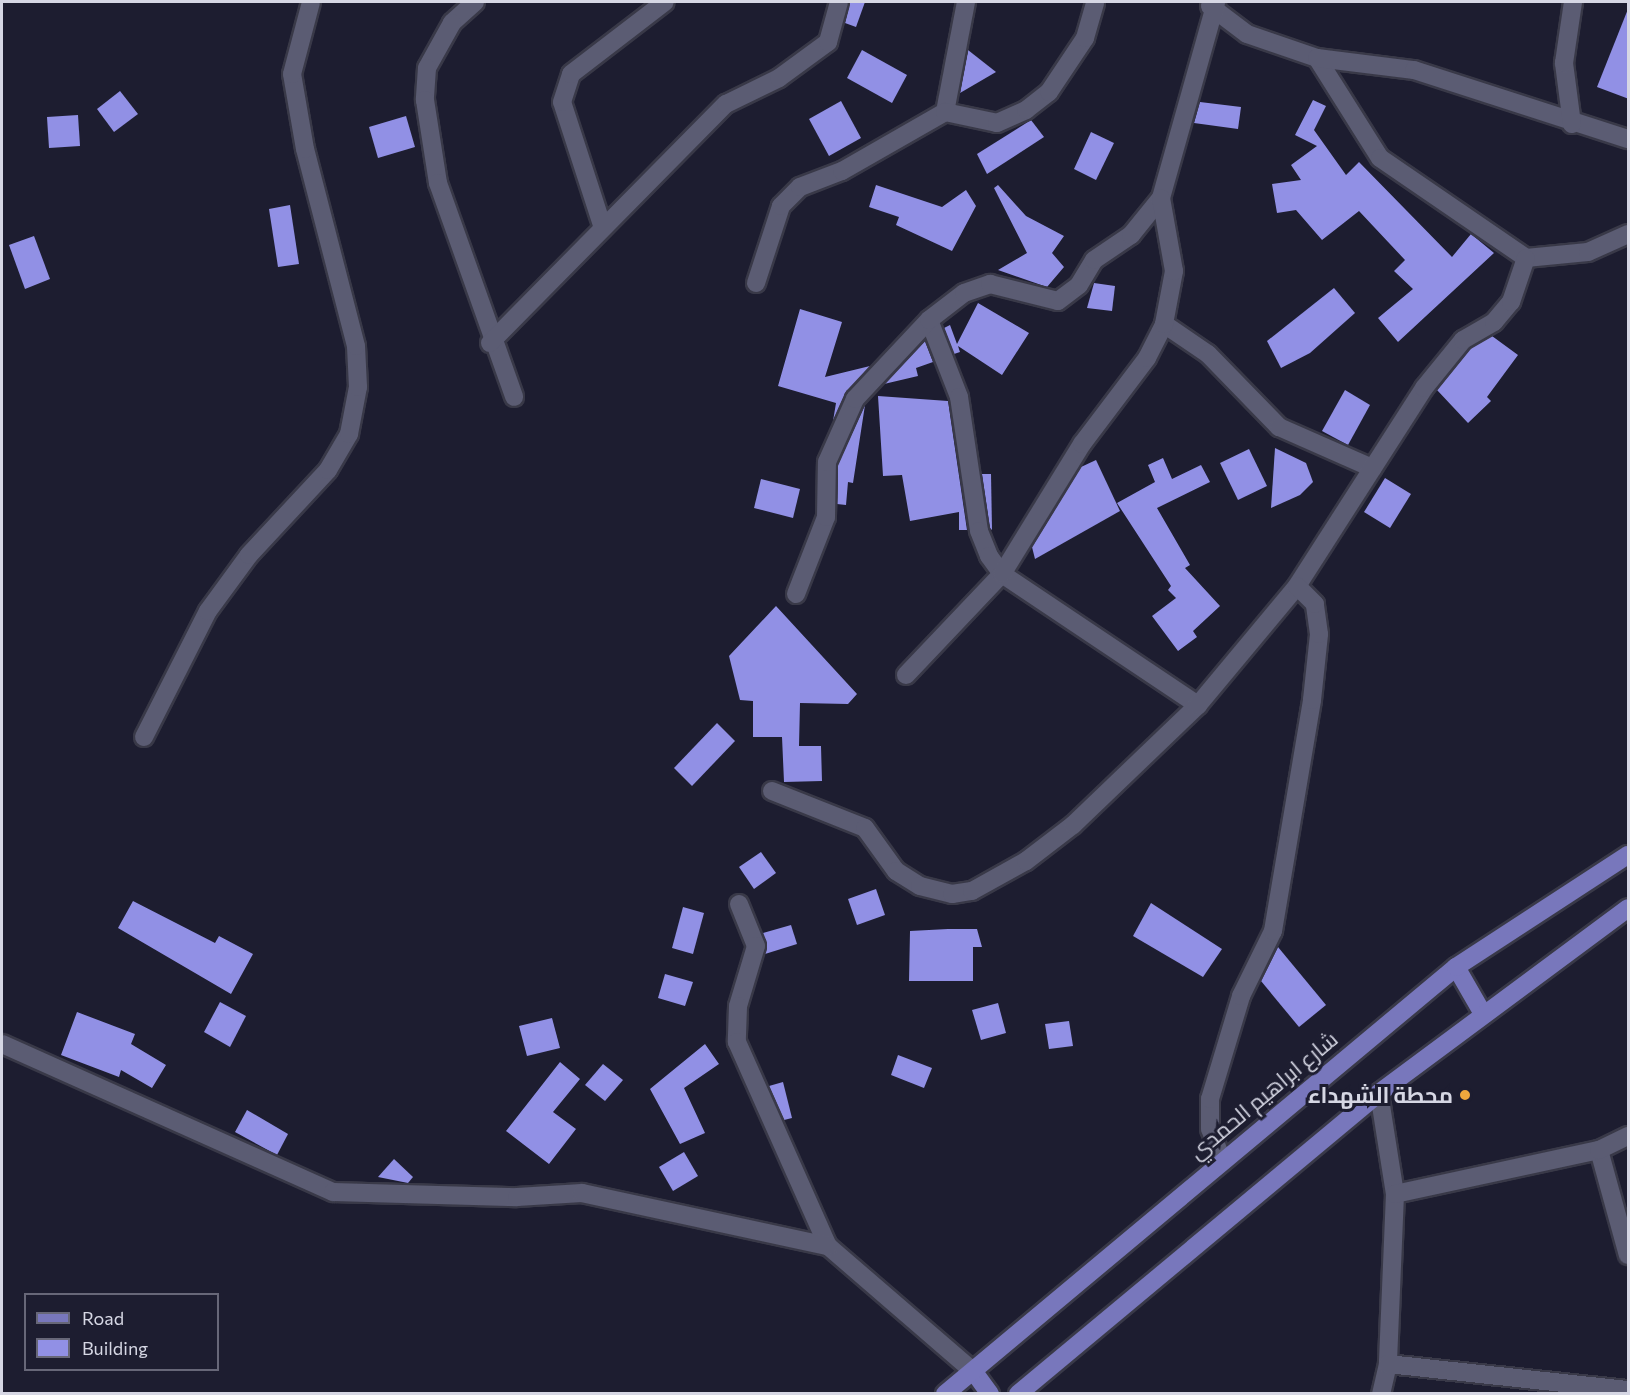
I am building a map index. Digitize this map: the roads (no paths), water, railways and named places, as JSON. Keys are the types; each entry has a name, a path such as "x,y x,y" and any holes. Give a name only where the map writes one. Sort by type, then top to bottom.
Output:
{"main road":[{"name":"شارع ابراهيم الحمدي","path":"945,1394 974,1372 1222,1160 1456,967 1629,855"},
{"path":"1018,1394 1378,1093 1629,908"},
{"path":"1456,967 1483,1014"},
{"path":"974,1372 990,1394"}],"street":[{"path":"144,737 207,610 249,555 328,470 349,434 358,387 356,346 304,149 292,74 311,2"},
{"path":"475,2 452,23 427,68 425,100 438,183 490,342 514,396"},
{"path":"603,225 562,102 571,74 665,2"},
{"path":"490,342 603,225 726,104 779,78 828,42 839,2"},
{"path":"945,112 966,2"},
{"path":"756,283 781,206 800,187 842,171 945,112 998,123 1026,111 1050,92 1085,38 1095,2"},
{"path":"1572,124 1564,63 1573,2"},
{"path":"796,594 826,517 827,462 855,399 929,320 964,293 990,284 1058,301 1079,285 1094,260 1131,235 1161,198 1213,6 1247,34 1317,58 1414,70 1572,124 1629,139"},
{"path":"1317,58 1380,158 1526,258 1588,252 1629,234"},
{"path":"906,675 1002,574 1082,444 1127,390 1164,324 1174,271 1161,198"},
{"path":"772,791 865,828 896,871 920,886 952,894 972,891 1074,825 1198,705 1297,586 1372,468 1463,340 1494,322 1511,302 1526,258"},
{"path":"929,320 959,397 979,531 1002,574 1198,705"},
{"path":"1164,324 1208,354 1279,428 1372,468"},
{"path":"1222,1160 1210,1129 1210,1099 1241,996 1273,931 1312,700 1319,634 1315,604 1297,586"},
{"path":"739,904 756,946 738,1006 737,1042 828,1246 974,1372"},
{"path":"2,1044 333,1192 517,1197 582,1193 828,1246"},
{"path":"1378,1093 1395,1194 1388,1364 1381,1394"},
{"path":"1395,1194 1599,1150 1629,1136"},
{"path":"1599,1150 1629,1255"},
{"path":"1388,1364 1564,1390 1629,1390"}],"place":[{"name":"محطة الشهداء","path":"1465,1095"}]}
